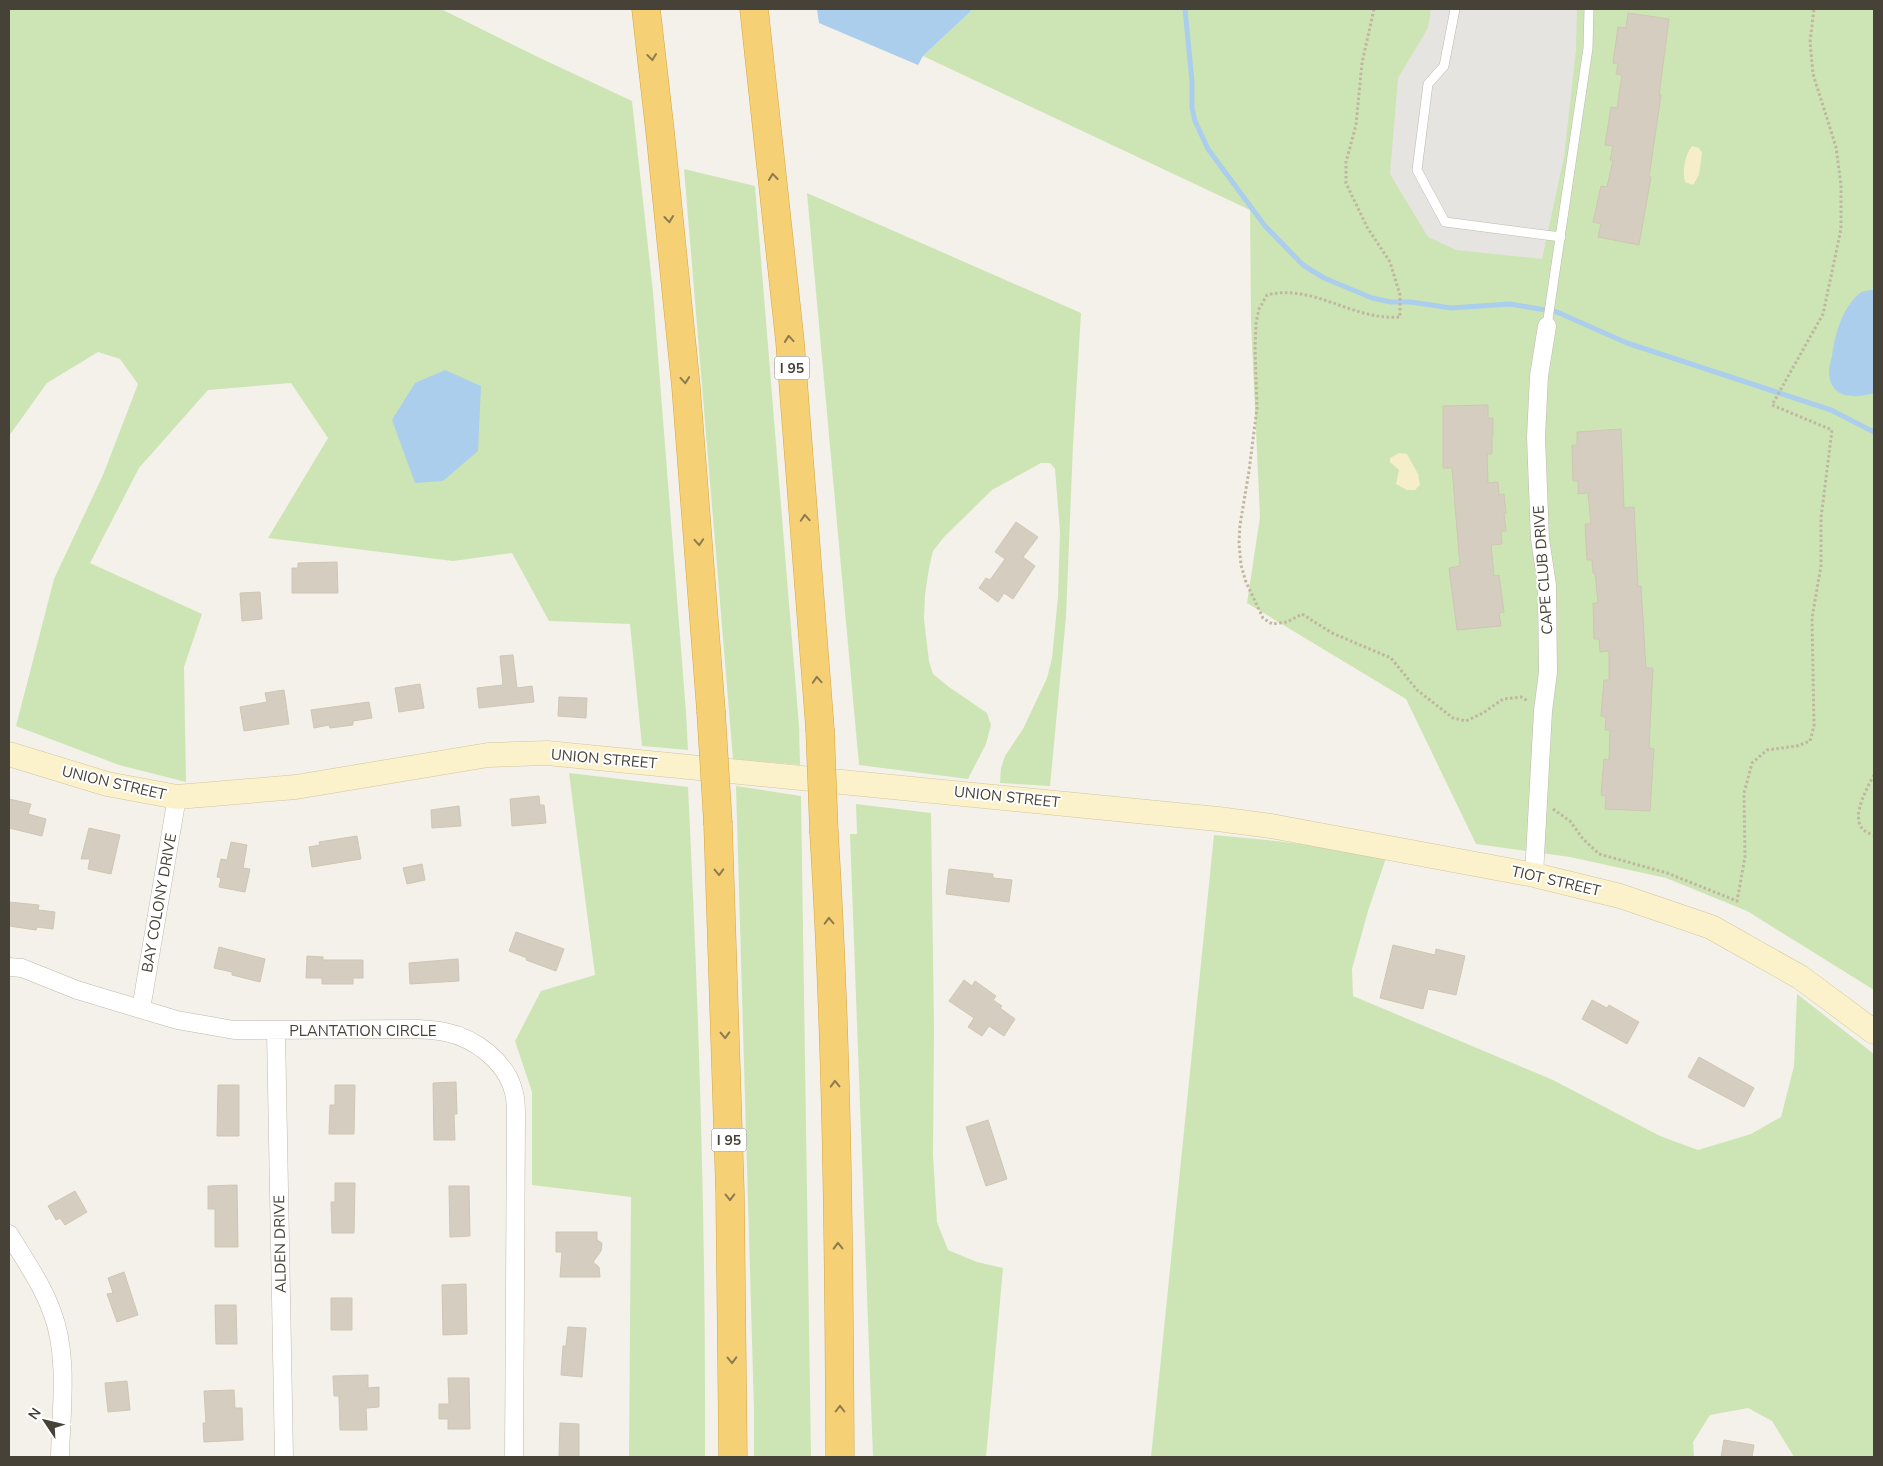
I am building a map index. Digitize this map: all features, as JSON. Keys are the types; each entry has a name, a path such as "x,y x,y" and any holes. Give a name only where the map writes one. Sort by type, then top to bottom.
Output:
{"highway":[{"name":"I 95","path":"646,9 687,396 718,824 730,1192 733,1457"},
{"name":"I 95","path":"754,9 790,342 820,729 829,904 837,1161 840,1457"}],"main road":[{"name":"UNION STREET","path":"9,754 107,784 177,797 296,787 488,755 547,753 1205,818"},
{"name":"TIOT STREET","path":"1205,818 1272,826 1534,875 1620,896 1710,928 1800,977 1874,1032"}],"street":[{"name":"CAPE CLUB DRIVE","path":"1534,875 1543,711 1548,672 1548,585 1540,539 1536,437 1539,376 1546,326"},
{"name":"BAY COLONY DRIVE","path":"141,1009 177,797"},
{"name":"PLANTATION CIRCLE","path":"9,967 22,968 77,990 202,1025 234,1030 276,1031 418,1029 446,1032 470,1042 491,1054 506,1072 514,1093 516,1116 514,1457"},
{"name":"ALDEN DRIVE","path":"276,1031 284,1457"},
{"path":"9,1234 46,1298 52,1311 59,1337 62,1366 60,1457"}],"lane":[{"path":"1455,9 1444,66 1428,84 1417,170 1445,222 1561,237"},
{"path":"1546,326 1561,237 1588,48 1589,9"}],"path":[{"path":"1374,9 1362,63 1356,125 1346,162 1346,183 1366,227 1390,262 1400,295 1400,317 1385,318 1364,314 1305,294 1281,292 1267,295 1259,309 1255,349 1257,408 1250,471 1240,525 1240,565 1263,618 1272,624 1287,622 1302,614 1332,633 1391,658 1417,690 1453,718 1466,721 1483,713 1503,699 1521,697 1543,711"},
{"path":"1539,798 1570,821 1583,839 1599,854 1667,872 1737,901 1745,857 1744,792 1752,762 1767,750 1797,746 1810,741 1814,726 1812,618 1821,566 1821,518 1832,430 1772,405 1823,314 1841,229 1841,185 1836,148 1813,74 1810,42 1814,9"},
{"path":"1874,775 1862,798 1858,814 1860,826 1866,833 1874,835"}],"green space":[{"path":"9,9 441,9 632,101 653,292 688,750 642,746 630,624 549,621 512,553 453,561 268,538 328,438 291,383 208,390 139,468 90,563 202,614 184,667 186,782 119,765 16,726 54,579 103,475 138,384 120,359 98,352 47,383 9,436"},
{"path":"973,9 1874,9 1874,990 1747,911 1666,878 1570,857 1476,844 1406,699 1247,603 1260,517 1251,322 1250,210 923,56"},
{"path":"684,169 755,186 799,726 800,765 733,759"},
{"path":"807,193 1081,313 1066,617 1050,786 1000,783 1001,768 1005,756 1023,729 1047,678 1052,658 1058,597 1060,532 1055,469 1050,463 1041,463 992,490 944,537 933,551 925,595 924,619 929,661 933,674 987,713 991,725 986,744 968,779 859,765"},
{"path":"569,773 688,787 701,1122 705,1457 629,1457 631,1197 532,1185 532,1092 515,1041 541,991 595,975"},
{"path":"736,786 801,796 811,1457 754,1457"},
{"path":"856,804 931,813 934,1028 933,1155 937,1222 948,1250 977,1262 1003,1268 986,1457 873,1457 850,834 857,834"},
{"path":"1214,835 1387,855 1368,911 1352,969 1353,996 1553,1080 1660,1136 1698,1150 1751,1134 1781,1117 1794,1066 1797,994 1874,1054 1874,1457 1794,1457 1772,1421 1748,1408 1710,1415 1693,1442 1694,1457 1151,1457"}],"sand":[{"path":"1692,146 1699,148 1702,153 1699,175 1693,185 1685,182 1684,173 1686,158"},
{"path":"1399,453 1407,454 1418,474 1420,485 1415,490 1407,490 1396,484 1399,470 1390,462 1390,458"}],"shaded area":[{"path":"1431,9 1577,9 1576,50 1564,157 1542,259 1456,250 1428,237 1390,174 1398,78 1428,28"}],"water":[{"path":"817,9 973,9 923,56 918,65 819,23"},
{"path":"1874,290 1874,393 1859,396 1844,395 1833,387 1830,380 1829,369 1835,339 1840,322 1848,306 1860,293"},
{"path":"445,370 481,386 478,451 443,481 415,483 392,420 415,383"}],"building":[{"path":"1628,13 1669,19 1659,95 1661,95 1649,177 1651,177 1639,245 1598,237 1601,224 1593,222 1601,186 1607,187 1613,160 1610,160 1613,146 1605,145 1611,107 1617,108 1622,75 1616,74 1618,64 1613,63 1618,27 1626,28"},
{"path":"1488,405 1488,418 1493,418 1493,436 1492,454 1487,454 1488,483 1498,482 1499,495 1504,494 1506,513 1504,513 1506,531 1501,531 1502,544 1491,545 1494,576 1499,575 1504,612 1499,613 1501,626 1457,630 1449,568 1460,566 1452,468 1443,468 1443,406"},
{"path":"1621,429 1624,508 1634,507 1638,586 1641,586 1646,668 1653,668 1649,748 1654,749 1650,811 1605,809 1606,796 1601,795 1604,759 1609,760 1610,730 1605,730 1606,717 1601,716 1604,680 1609,680 1609,651 1600,652 1599,639 1594,639 1593,603 1598,603 1592,560 1587,560 1585,524 1591,524 1588,493 1578,494 1578,481 1573,481 1572,445 1577,445 1577,432"},
{"path":"1016,522 1038,537 1023,557 1035,566 1013,599 1004,593 998,602 979,588 986,578 990,580 1005,559 995,552"},
{"path":"337,562 338,593 292,593 292,568 298,568 298,563"},
{"path":"260,592 262,619 242,621 240,593"},
{"path":"513,655 517,688 532,686 534,702 479,708 477,688 503,685 500,656"},
{"path":"420,684 424,708 399,712 395,688"},
{"path":"284,690 289,724 244,731 240,707 267,702 265,693"},
{"path":"559,697 587,698 586,718 558,716"},
{"path":"369,702 372,718 353,721 353,725 330,728 329,725 314,728 311,710"},
{"path":"539,796 540,805 544,805 546,823 512,826 510,799"},
{"path":"9,799 31,804 28,814 46,819 42,836 9,828"},
{"path":"459,806 461,826 432,828 431,810"},
{"path":"89,828 120,835 111,874 88,869 90,859 81,859"},
{"path":"357,836 361,859 312,867 309,847 320,845 319,842"},
{"path":"231,842 247,845 243,868 250,869 245,892 219,887 221,878 217,877 221,859 227,860"},
{"path":"422,864 425,880 407,884 403,868"},
{"path":"949,869 993,874 993,878 1012,880 1009,902 946,894"},
{"path":"9,902 39,905 38,910 55,912 53,929 37,927 36,930 9,926"},
{"path":"516,932 564,949 556,971 526,960 527,958 509,951"},
{"path":"1393,945 1435,955 1436,949 1465,956 1456,995 1428,989 1423,1009 1380,998"},
{"path":"219,947 265,959 260,982 214,968"},
{"path":"307,956 323,957 323,960 363,960 363,978 353,978 353,984 322,984 322,978 306,978"},
{"path":"458,959 459,981 410,984 409,963"},
{"path":"964,980 972,986 975,981 996,996 993,1000 1015,1019 1004,1036 989,1026 982,1036 968,1027 974,1018 949,1001"},
{"path":"1592,1000 1607,1008 1609,1005 1639,1022 1627,1044 1582,1019"},
{"path":"1699,1057 1754,1088 1744,1107 1688,1077"},
{"path":"456,1082 457,1114 454,1114 455,1140 434,1140 433,1083"},
{"path":"218,1085 239,1085 239,1136 217,1136"},
{"path":"335,1085 355,1085 354,1134 329,1134 330,1105 335,1105"},
{"path":"988,1120 1007,1179 986,1186 966,1127"},
{"path":"335,1183 355,1183 354,1233 332,1233 331,1202 335,1202"},
{"path":"237,1185 238,1247 215,1247 215,1209 208,1209 208,1186"},
{"path":"449,1186 469,1186 470,1236 450,1237"},
{"path":"75,1191 87,1212 65,1225 60,1218 56,1220 48,1206"},
{"path":"556,1232 597,1232 597,1240 602,1243 601,1251 593,1262 599,1267 600,1277 560,1277 562,1252 556,1252"},
{"path":"124,1272 138,1315 117,1322 107,1294 113,1293 108,1278"},
{"path":"466,1284 467,1334 443,1335 442,1285"},
{"path":"331,1298 352,1298 352,1330 331,1330"},
{"path":"215,1305 236,1305 237,1344 216,1344"},
{"path":"568,1327 586,1328 582,1377 561,1375 563,1346 566,1346"},
{"path":"368,1375 368,1388 379,1387 379,1407 366,1408 367,1430 340,1430 339,1396 334,1396 333,1376"},
{"path":"448,1378 469,1378 470,1429 448,1429 448,1419 439,1419 439,1404 449,1404"},
{"path":"127,1381 130,1410 108,1412 105,1383"},
{"path":"234,1390 235,1408 242,1408 243,1440 204,1442 203,1423 206,1423 204,1391"},
{"path":"560,1423 579,1424 579,1457 559,1457"},
{"path":"1724,1440 1754,1445 1752,1457 1721,1457"}],"waterway":[{"path":"1185,9 1192,81 1192,108 1195,121 1208,149 1265,226 1303,265 1324,278 1372,298 1391,302 1411,302 1451,308 1510,304 1557,312 1627,343 1831,410 1874,432"}]}
